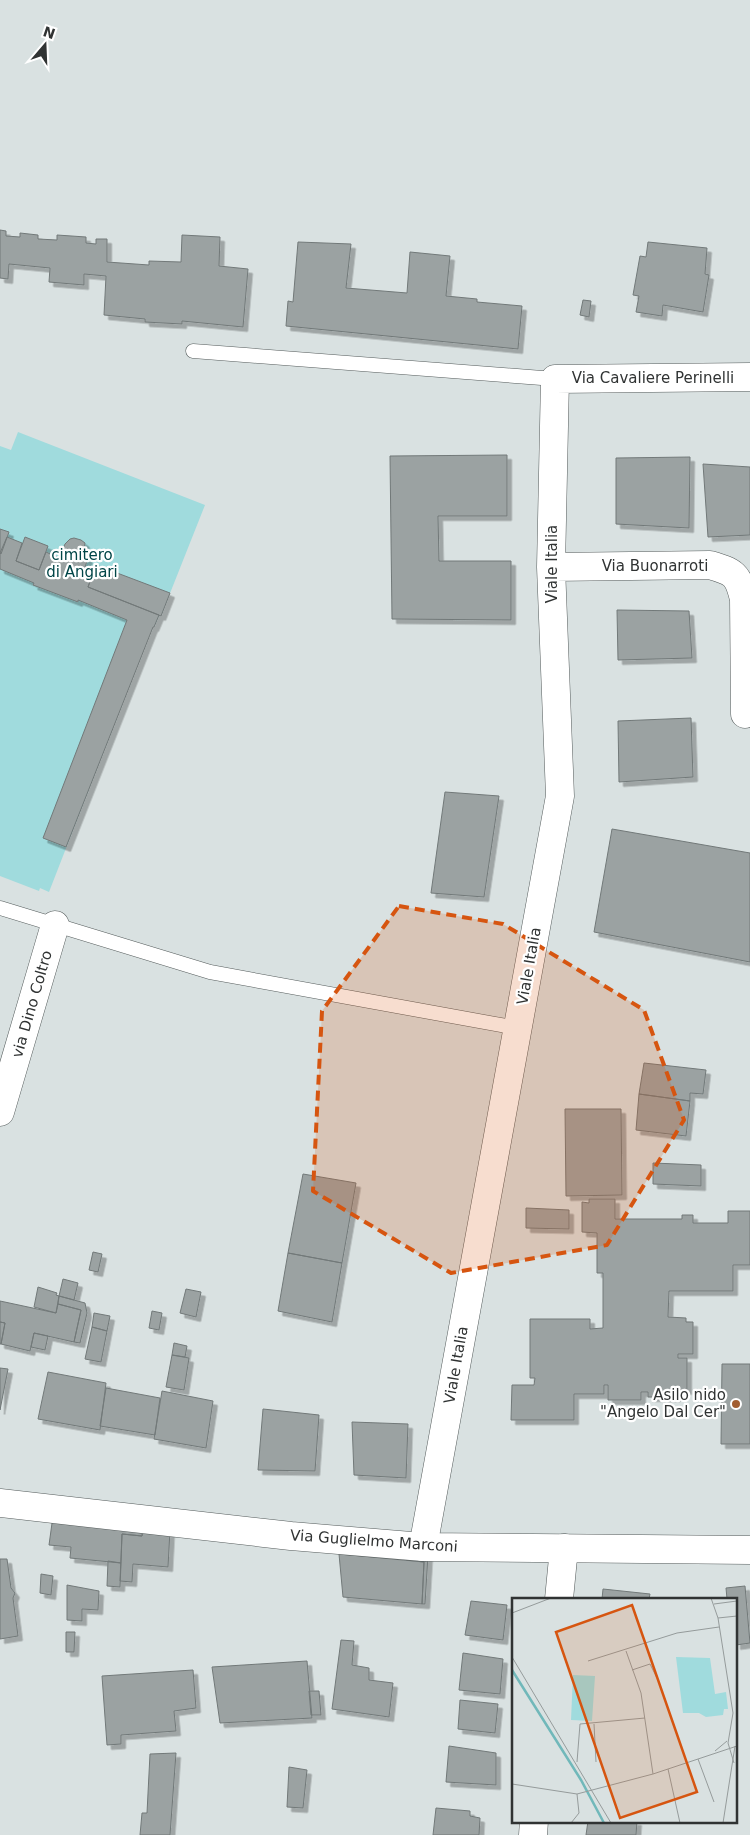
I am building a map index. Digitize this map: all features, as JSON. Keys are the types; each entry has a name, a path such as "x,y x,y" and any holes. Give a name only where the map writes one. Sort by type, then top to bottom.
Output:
{"street":[{"name":"Via Cavaliere Perinelli","path":"555,379 750,377"},
{"name":"Viale Italia","path":"423,1547 560,796 551,566 555,379"},
{"name":"Via Buonarroti","path":"551,566 710,565 729,570 740,581 744,599 744,714"},
{"name":"via Dino Coltro","path":"0,1112 55,925"},
{"name":"Via Guglielmo Marconi","path":"0,1503 281,1535 423,1547 750,1550"},
{"path":"559,1598 564,1548"},
{"path":"533,1835 534,1822"}],"lane":[{"path":"193,351 555,379"},
{"path":"0,908 210,972 517,1028"}],"highlighted area":[{"path":"399,906 503,924 644,1010 684,1120 607,1245 451,1273 313,1191 322,1011"}],"green space":[{"name":"cimitero di Angiari","path":"18,432 205,505 161,616 159,616 154,627 152,627 49,892 40,888 39,891 0,876 0,446 11,450"}],"building":[{"path":"0,230 6,231 6,236 20,237 20,233 38,235 38,239 57,240 57,235 86,237 86,243 96,244 96,239 107,239 107,262 149,265 149,261 181,262 182,235 220,237 219,266 248,269 243,327 182,321 182,324 145,322 145,319 104,315 106,276 84,274 84,285 49,282 50,268 9,264 8,279 0,278"},
{"path":"298,242 351,244 346,288 407,293 410,252 450,256 446,296 477,299 477,302 522,306 518,349 286,326 288,301 293,302"},
{"path":"648,242 707,248 705,274 709,275 703,312 663,305 662,316 636,312 639,296 633,295 640,256 646,257"},
{"path":"583,300 591,301 589,317 580,315"},
{"path":"507,455 507,516 438,516 439,561 511,561 511,620 392,619 390,456"},
{"path":"690,457 689,528 616,524 616,458"},
{"path":"703,464 750,467 750,535 708,537"},
{"path":"0,529 9,532 1,554 0,553"},
{"path":"7,537 22,543 16,561 39,570 46,552 59,558 65,544 70,539 81,540 85,543 83,556 88,558 85,567 94,571 88,587 159,615 66,847 43,838 127,620 78,600 78,602 33,585 34,583 0,569 0,553"},
{"path":"25,537 48,546 39,570 16,561"},
{"path":"96,565 170,593 161,616 88,587"},
{"path":"617,610 689,611 692,658 618,660"},
{"path":"691,718 693,777 619,782 618,721"},
{"path":"445,792 499,796 484,897 431,893"},
{"path":"612,829 750,853 750,962 594,932"},
{"path":"644,1063 706,1070 703,1094 690,1093 690,1101 639,1094"},
{"path":"639,1094 690,1101 686,1136 636,1130"},
{"path":"565,1109 621,1109 622,1195 566,1196"},
{"path":"653,1163 701,1165 701,1186 653,1184"},
{"path":"303,1174 356,1183 342,1263 288,1253"},
{"path":"589,1199 615,1199 615,1219 682,1219 682,1215 693,1215 693,1223 728,1223 728,1211 750,1211 750,1265 733,1265 733,1291 669,1291 668,1317 686,1318 686,1322 693,1322 693,1354 678,1354 678,1358 687,1358 687,1390 676,1390 676,1397 648,1397 648,1392 641,1392 641,1400 608,1400 608,1385 604,1385 604,1394 574,1394 574,1420 511,1420 512,1385 534,1385 535,1378 530,1378 530,1319 590,1319 590,1329 603,1328 603,1273 597,1273 597,1233 582,1232 582,1202 589,1203"},
{"path":"526,1208 569,1210 569,1229 526,1228"},
{"path":"93,1252 102,1254 98,1272 89,1270"},
{"path":"288,1253 342,1263 332,1322 278,1311"},
{"path":"63,1279 78,1283 74,1300 59,1296"},
{"path":"38,1287 57,1293 56,1295 59,1296 56,1313 34,1307"},
{"path":"186,1289 201,1292 196,1317 180,1313"},
{"path":"59,1296 85,1303 87,1313 80,1343 74,1342 81,1310 58,1304"},
{"path":"0,1301 56,1313 58,1304 81,1310 74,1342 34,1333 30,1351 1,1344 5,1323 0,1322"},
{"path":"152,1311 162,1313 159,1330 149,1328"},
{"path":"94,1313 110,1316 107,1331 92,1327"},
{"path":"0,1322 5,1323 1,1344 0,1344"},
{"path":"92,1327 107,1331 101,1362 85,1359"},
{"path":"34,1333 48,1336 45,1350 31,1347"},
{"path":"174,1343 187,1346 185,1357 172,1355"},
{"path":"172,1355 189,1358 184,1390 166,1387"},
{"name":"Asilo nido \"Angelo Dal Cer\"","path":"722,1364 750,1364 750,1444 721,1444"},
{"path":"0,1368 8,1369 0,1410"},
{"path":"48,1372 106,1383 100,1430 38,1419"},
{"path":"106,1388 160,1398 155,1435 100,1426"},
{"path":"162,1391 213,1401 206,1448 154,1439"},
{"path":"263,1409 319,1415 315,1471 258,1470"},
{"path":"352,1422 408,1424 406,1478 354,1475"},
{"path":"53,1516 143,1527 142,1536 122,1534 121,1563 70,1558 71,1547 49,1545"},
{"path":"143,1527 170,1530 168,1567 133,1564 132,1582 120,1581 122,1534 142,1536"},
{"path":"405,1553 428,1555 425,1604 422,1604 424,1562 406,1560"},
{"path":"339,1554 424,1562 422,1604 343,1597"},
{"path":"0,1559 7,1559 11,1588 15,1593 13,1598 18,1636 0,1639"},
{"path":"108,1561 121,1563 120,1587 107,1586"},
{"path":"41,1574 53,1576 51,1595 40,1593"},
{"path":"67,1585 99,1591 98,1610 82,1609 82,1621 67,1620"},
{"path":"745,1586 750,1643 738,1645 738,1598 727,1598 726,1588"},
{"path":"603,1589 650,1594 649,1598 602,1598"},
{"path":"471,1601 507,1605 503,1640 465,1635"},
{"path":"66,1632 75,1632 74,1652 66,1652"},
{"path":"341,1640 354,1641 352,1665 369,1668 369,1680 393,1683 389,1717 332,1709"},
{"path":"463,1653 503,1659 500,1694 459,1690"},
{"path":"307,1661 312,1718 220,1723 212,1667"},
{"path":"193,1670 196,1708 174,1711 176,1731 121,1735 121,1744 107,1745 102,1676"},
{"path":"309,1691 319,1691 321,1715 311,1715"},
{"path":"460,1700 498,1704 495,1733 458,1729"},
{"path":"449,1746 496,1753 496,1785 446,1782"},
{"path":"176,1753 170,1835 140,1835 142,1813 147,1813 150,1754"},
{"path":"289,1767 307,1770 303,1808 287,1807"},
{"path":"436,1808 470,1811 470,1816 480,1818 479,1835 433,1835"},
{"path":"588,1822 637,1822 636,1835 586,1835"}],"place":[{"name":"Asilo nido \"Angelo Dal Cer\"","path":"736,1404"}]}
